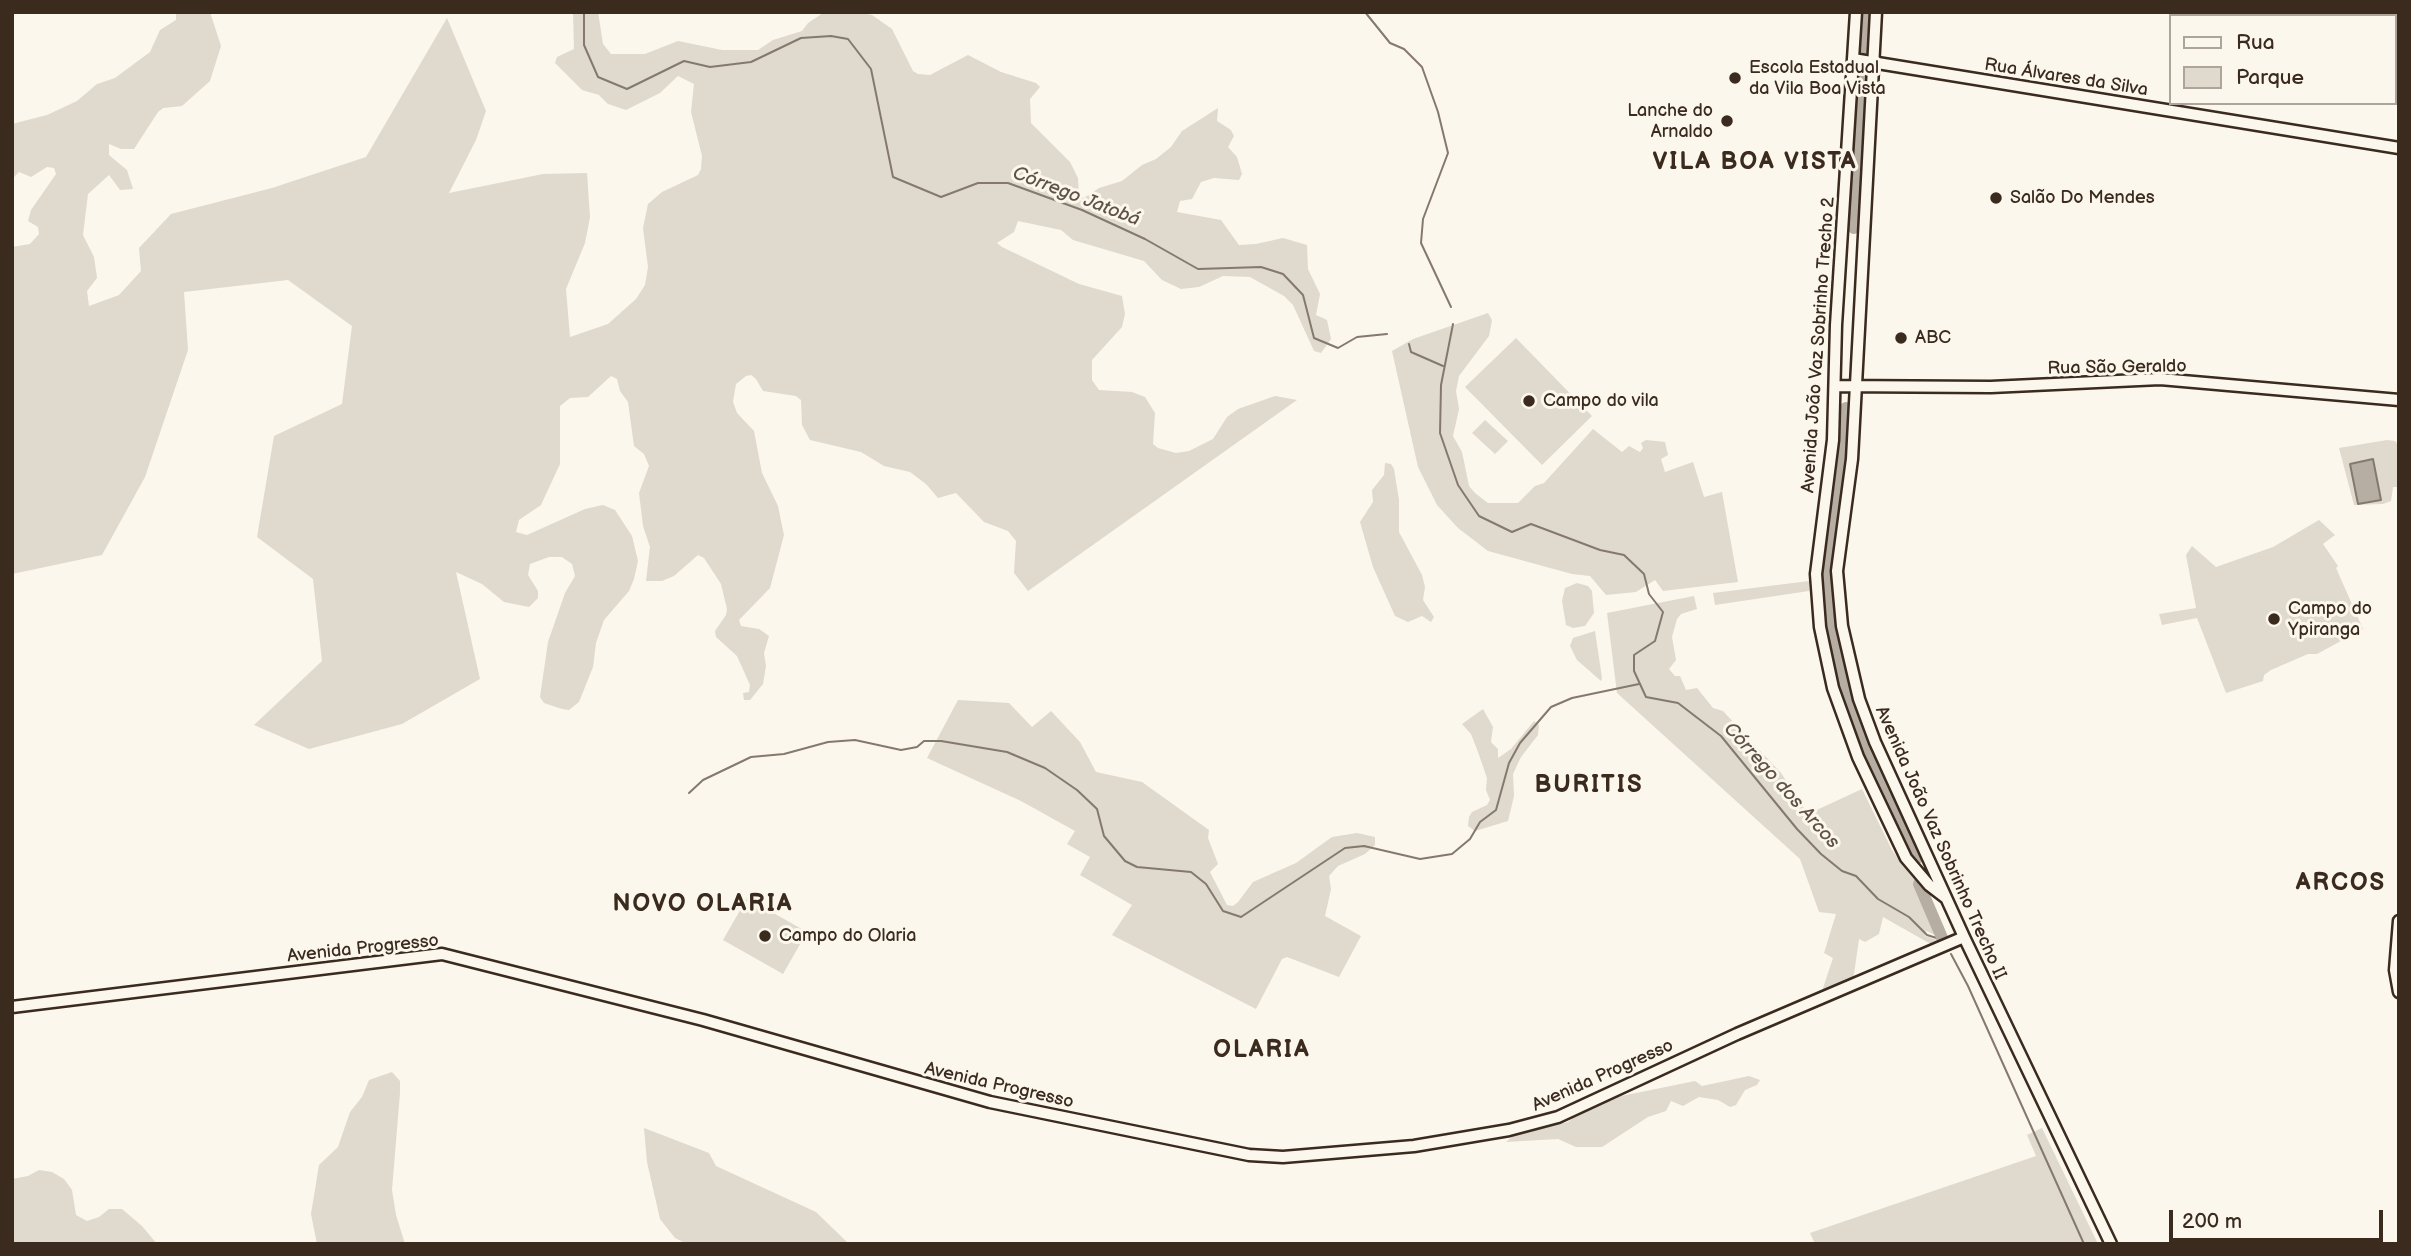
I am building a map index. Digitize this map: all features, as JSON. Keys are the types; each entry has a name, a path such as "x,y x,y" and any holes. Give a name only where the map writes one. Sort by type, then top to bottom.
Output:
{"street":[{"name":"Avenida João Vaz Sobrinho Trecho 2","path":"1856,12 1856,60 1836,325 1833,440 1816,574 1820,627 1833,688 1858,757 1906,858 1947,899"},
{"name":"Avenida João Vaz Sobrinho Trecho II","path":"1876,12 1852,459 1837,571 1842,626 1860,699 1875,742 1947,899 1959,940 2111,1244"},
{"name":"Rua Álvares da Silva","path":"1856,60 2399,148"},
{"name":"Rua São Geraldo","path":"1835,386 1990,387 2160,380 2399,400"},
{"path":"1914,868 1923,868 1930,860"},
{"path":"2399,921 2395,970 2399,992"},
{"name":"Avenida Progresso","path":"12,1007 442,954 703,1020 990,1102 1249,1155 1283,1157 1414,1146 1534,1125 1558,1117 1737,1034 1959,940"}],"green space":[{"path":"176,12 210,12 221,46 210,81 182,106 163,108 158,112 134,149 121,149 109,144 109,155 127,170 133,189 120,190 109,175 88,194 83,235 94,257 97,278 87,291 89,306 119,295 141,271 139,248 171,214 272,188 366,157 447,18 486,111 476,140 449,193 543,174 587,173 590,217 585,243 566,289 570,337 608,324 636,299 645,285 648,267 643,228 648,204 662,192 698,175 701,169 702,156 691,112 694,84 678,76 660,93 626,110 608,104 599,95 582,90 555,63 557,57 574,49 573,12 598,12 603,44 611,54 645,54 678,41 722,50 758,50 773,40 802,31 808,23 823,13 857,12 872,15 892,29 913,71 918,74 930,75 968,55 1001,72 1036,83 1040,87 1030,99 1031,123 1070,162 1078,178 1079,196 1084,198 1099,188 1122,181 1142,165 1156,159 1171,147 1182,131 1218,108 1217,121 1231,130 1234,136 1228,147 1237,157 1242,174 1239,180 1214,178 1201,182 1192,199 1180,201 1177,212 1221,220 1239,245 1283,238 1307,245 1308,269 1320,294 1316,315 1327,320 1331,339 1321,353 1314,351 1293,305 1284,296 1250,277 1223,276 1199,287 1181,289 1162,280 1144,261 1073,240 1061,230 1018,221 1014,232 997,243 1002,247 1079,284 1122,296 1125,314 1122,327 1092,360 1092,380 1099,390 1132,392 1145,397 1155,413 1153,444 1158,448 1176,453 1189,451 1213,439 1227,417 1238,409 1275,396 1297,400 1028,591 1014,573 1016,541 1008,531 984,522 956,493 938,498 910,472 884,466 861,452 810,440 802,425 801,400 796,396 763,391 756,379 751,375 746,376 736,384 733,402 737,413 754,431 762,473 778,506 784,535 770,588 739,620 741,626 759,629 769,636 764,653 766,666 763,684 750,700 744,700 743,693 749,692 750,685 737,656 716,637 715,631 727,609 721,584 704,558 698,555 674,576 662,581 646,581 650,547 643,526 639,493 649,466 644,454 634,446 628,402 620,391 617,379 611,376 588,397 570,398 560,406 560,464 541,505 519,520 516,532 527,535 585,509 603,505 615,510 632,536 638,561 634,579 629,591 604,620 596,643 593,667 579,702 569,710 544,703 540,697 548,642 565,593 575,576 572,564 562,557 549,557 530,564 528,575 538,591 538,598 529,607 504,602 482,584 456,572 480,679 402,724 309,749 254,725 322,661 313,579 257,537 274,436 342,404 352,326 288,280 184,292 188,350 145,477 102,555 12,574 12,247 30,244 39,234 38,227 28,221 31,210 56,174 54,168 47,167 31,177 19,172 12,179 12,124 47,115 77,101 97,84 115,78 150,52 160,30 176,20"},
{"path":"1488,313 1492,320 1489,336 1459,376 1456,391 1459,409 1453,436 1462,452 1469,486 1475,493 1488,503 1518,503 1535,486 1544,483 1593,429 1622,452 1629,446 1640,452 1643,448 1641,443 1646,440 1665,442 1668,455 1661,459 1665,472 1693,462 1704,497 1722,492 1738,582 1663,591 1655,580 1636,592 1606,595 1590,576 1572,574 1488,551 1458,528 1437,505 1418,467 1392,351 1413,339"},
{"name":"Campo do vila","path":"1516,338 1592,416 1542,465 1465,387"},
{"path":"1485,420 1508,441 1495,454 1472,433"},
{"path":"2395,441 2399,446 2399,487 2393,487 2391,501 2383,504 2354,505 2339,448"},
{"path":"1385,463 1391,464 1394,469 1399,500 1399,532 1422,575 1425,587 1423,600 1434,617 1431,622 1422,616 1408,622 1395,616 1373,567 1360,522 1373,502 1372,490 1384,475"},
{"path":"2319,520 2335,535 2323,544 2338,566 2336,568 2363,629 2317,654 2308,654 2271,670 2264,675 2263,681 2226,693 2197,618 2162,625 2159,614 2196,608 2186,555 2192,546 2216,567 2273,547"},
{"path":"1809,581 1809,591 1715,605 1713,593"},
{"path":"1577,583 1588,586 1592,591 1594,613 1585,626 1573,628 1566,625 1562,601 1565,588"},
{"path":"1694,596 1697,609 1681,614 1677,619 1672,637 1676,660 1669,669 1675,676 1680,676 1686,690 1697,688 1713,708 1723,711 1781,773 1808,814 1862,789 1892,850 1905,868 1916,877 1917,889 1938,936 1926,931 1925,936 1937,940 1940,945 1936,947 1883,917 1879,934 1865,942 1859,939 1853,981 1821,994 1833,958 1824,953 1836,914 1819,912 1800,859 1617,693 1607,613"},
{"path":"1595,631 1601,681 1577,660 1570,646 1573,638"},
{"path":"958,700 1009,703 1032,727 1051,711 1080,742 1096,772 1142,782 1209,830 1208,838 1218,864 1210,872 1227,905 1233,906 1238,902 1253,882 1296,863 1332,837 1357,833 1375,837 1375,845 1365,854 1338,866 1329,876 1331,889 1325,916 1361,936 1339,977 1287,957 1282,959 1256,1009 1112,935 1132,905 1080,875 1090,857 1067,844 1075,831 1021,801 927,758"},
{"path":"1483,709 1493,727 1491,742 1498,749 1498,758 1511,749 1534,721 1539,725 1538,735 1521,757 1513,774 1514,796 1508,821 1475,831 1468,826 1469,817 1490,800 1486,790 1487,778 1478,752 1471,734 1462,724"},
{"name":"Campo do Olaria","path":"747,898 807,932 783,974 723,940"},
{"path":"392,1072 400,1081 400,1093 392,1190 405,1244 317,1244 311,1214 319,1165 338,1147 350,1112 362,1097 369,1080"},
{"path":"1749,1076 1760,1080 1757,1085 1745,1090 1736,1105 1730,1107 1718,1100 1699,1097 1683,1106 1671,1101 1666,1111 1648,1117 1602,1147 1576,1147 1558,1139 1506,1142 1513,1136 1568,1122 1592,1102 1695,1081 1702,1086"},
{"path":"644,1128 709,1153 716,1166 816,1212 849,1244 687,1244 675,1238 660,1219 647,1162"},
{"path":"2042,1128 2098,1244 1815,1244 1810,1233 2036,1156 2027,1135"},
{"path":"39,1170 52,1172 64,1179 72,1190 76,1215 87,1221 99,1217 109,1209 122,1209 142,1226 157,1244 12,1244 12,1179 28,1176"}],"shaded area":[{"path":"2373,459 2381,500 2358,504 2350,464"}],"waterway":[{"name":"Córrego Jatobá","path":"584,12 584,45 598,77 627,89 684,61 710,67 751,62 801,38 831,36 848,39 871,69 893,177 941,197 978,183 1008,183 1082,210 1145,239 1198,269 1261,267 1283,274 1303,295 1314,338 1338,348 1357,337 1387,334"},
{"name":"Córrego dos Arcos","path":"1365,12 1390,43 1404,49 1422,67 1438,112 1448,153 1423,219 1421,243 1451,307"},
{"path":"1866,52 1869,12"},
{"path":"1854,228 1865,72"},
{"name":"Córrego dos Arcos","path":"1453,324 1441,385 1440,433 1458,485 1479,516 1512,532 1531,524 1600,550 1624,555 1644,574 1649,594 1663,612 1655,641 1634,655 1634,671 1646,697 1678,703 1721,736 1797,829 1821,854 1842,871 1856,876 1878,899 1909,917 1927,935 1943,940"},
{"name":"Córrego Jatobá","path":"1409,344 1411,352 1443,366"},
{"path":"1846,408 1843,466 1827,580 1830,626 1852,712 1917,858"},
{"path":"689,793 703,780 751,757 784,754 828,742 855,740 901,750 917,747 924,741 941,741 1007,752 1045,768 1077,790 1097,809 1104,836 1125,861 1137,867 1191,872 1206,884 1223,911 1241,917 1345,848 1364,846 1420,859 1452,854 1470,839 1480,822 1496,810 1509,763 1520,743 1551,707 1572,698 1639,684"},
{"path":"1919,884 1943,940"},
{"name":"Córrego dos Arcos","path":"1951,954 1968,986 2084,1244"}],"place":[{"name":"Escola Estadual da Vila Boa Vista","path":"1735,78"},
{"name":"Lanche do Arnaldo","path":"1727,121"},
{"name":"Salão Do Mendes","path":"1996,198"},
{"name":"ABC","path":"1901,338"},
{"name":"Campo do vila","path":"1529,401"},
{"name":"Campo do Ypiranga","path":"2274,619"},
{"name":"Campo do Olaria","path":"765,936"}],"district":[{"name":"VILA BOA VISTA","path":"1755,163"},
{"name":"BURITIS","path":"1589,786"},
{"name":"ARCOS","path":"2341,884"},
{"name":"NOVO OLARIA","path":"703,905"},
{"name":"OLARIA","path":"1262,1051"}]}
